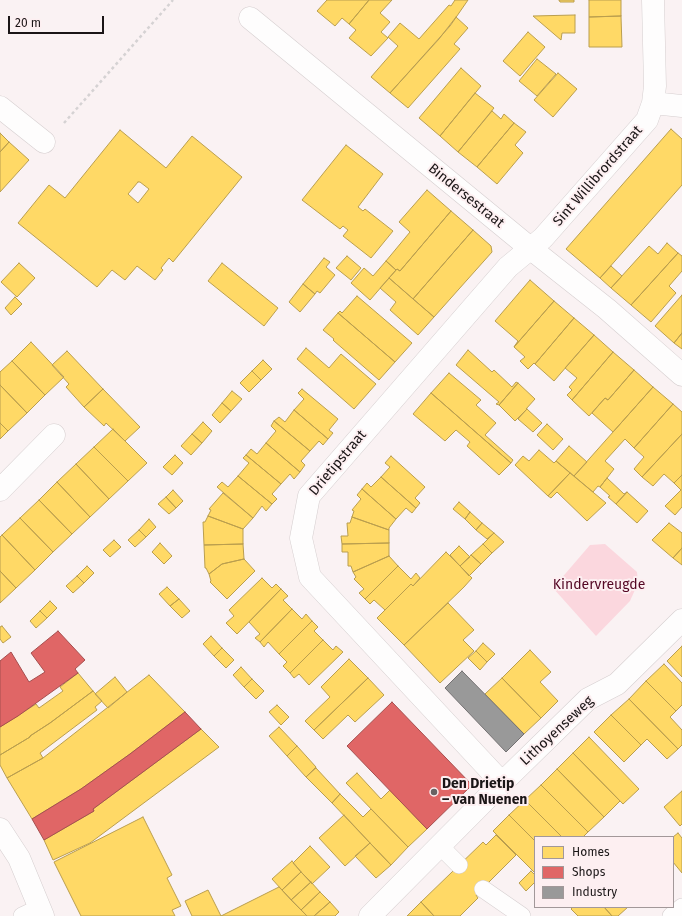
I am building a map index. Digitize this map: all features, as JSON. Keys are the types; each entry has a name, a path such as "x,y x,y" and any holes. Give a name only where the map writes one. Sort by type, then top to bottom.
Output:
{"street":[{"name":"Sint Willibrordstraat","path":"530,248 543,238 647,120 653,103 655,86 653,0"},
{"name":"Bindersestraat","path":"250,18 530,248 607,309 682,375"},
{"path":"653,103 682,106"},
{"path":"0,107 44,142"},
{"name":"Drietipstraat","path":"502,783 310,577 301,538 309,496 508,267 530,248"},
{"path":"0,490 54,435"},
{"name":"Lithoyenseweg","path":"370,916 588,699 617,684 682,620"},
{"path":"0,829 19,858 34,913"}],"lane":[{"path":"440,846 459,865"},
{"path":"483,890 522,916"},
{"path":"671,916 682,908"}],"path":[{"path":"44,142 69,118 173,0"}],"green space":[{"name":"Kindervreugde","path":"605,544 637,572 638,583 630,601 596,636 553,588 590,545"}],"building: Homes":[{"path":"327,0 369,0 349,24 342,18 335,26 317,11"},
{"path":"369,0 392,0 380,13 390,22 381,32 388,38 371,56 349,38 356,30 349,24"},
{"path":"455,0 468,0 450,26 390,93 371,77 398,46 388,37 400,23 419,39"},
{"path":"559,0 574,0 574,2 560,2"},
{"path":"589,0 621,0 621,16 589,17"},
{"path":"575,15 575,33 562,33 561,40 533,16"},
{"path":"621,16 622,47 589,47 589,17"},
{"path":"456,17 468,28 454,44 460,49 408,108 390,93 439,39"},
{"path":"528,32 545,47 520,76 503,61"},
{"path":"537,59 556,74 537,96 519,81"},
{"path":"461,68 481,86 440,136 419,118"},
{"path":"558,73 577,89 553,117 534,100"},
{"path":"475,93 494,108 458,152 440,136"},
{"path":"492,111 501,119 504,114 514,123 477,167 458,152"},
{"path":"514,123 526,132 515,145 523,153 497,184 477,167"},
{"path":"671,129 682,139 682,185 600,278 566,249"},
{"path":"120,130 166,168 192,136 242,177 173,262 169,258 161,268 163,270 155,280 137,266 125,280 112,270 97,287 18,223 49,185 65,198","holes":["138,182 149,189 138,203 128,194"]},
{"path":"0,133 9,142 0,152"},
{"path":"9,142 29,160 0,192 0,152"},
{"path":"346,145 383,174 358,207 363,211 365,209 393,231 371,258 343,236 348,230 343,226 340,229 302,200"},
{"path":"427,190 451,211 400,271 397,269 396,270 386,261 410,232 399,222"},
{"path":"451,211 473,230 413,299 389,278 397,269 400,271"},
{"path":"473,230 491,246 492,252 434,317 413,299"},
{"path":"667,243 678,253 631,305 611,288 649,246 658,254"},
{"path":"678,253 682,256 682,271 669,286 676,293 651,322 631,305"},
{"path":"347,256 361,268 351,280 336,268"},
{"path":"324,258 330,262 326,267 335,275 320,293 317,291 315,294 303,284"},
{"path":"386,261 396,270 370,300 351,283 364,268 373,276"},
{"path":"19,263 35,278 17,297 1,282"},
{"path":"222,263 278,308 264,326 208,281"},
{"path":"611,266 622,276 611,288 600,278"},
{"path":"389,278 434,317 418,335 390,310 396,302 380,288"},
{"path":"530,280 554,301 514,347 518,341 495,321"},
{"path":"303,284 315,294 300,312 289,302"},
{"path":"682,295 682,333 674,343 655,326"},
{"path":"357,296 412,343 395,362 338,313 340,311 342,313"},
{"path":"15,297 22,304 11,315 5,308"},
{"path":"554,301 574,318 535,364 534,363 528,369 520,361 525,357 514,347"},
{"path":"338,313 395,362 379,380 323,330"},
{"path":"574,318 594,335 554,381 535,364"},
{"path":"682,333 682,349 674,343"},
{"path":"594,335 613,352 572,400 567,395 572,390 569,387 577,378 565,368"},
{"path":"31,342 64,377 45,395 12,361"},
{"path":"306,348 329,368 341,354 376,384 354,409 297,359"},
{"path":"468,350 492,372 494,370 512,387 516,382 518,383 499,405 496,404 499,402 456,365"},
{"path":"67,351 103,389 84,407 66,387 69,384 52,365"},
{"path":"613,352 634,370 608,400 605,398 589,416 572,400"},
{"path":"263,360 272,369 261,380 252,371"},
{"path":"12,361 45,395 27,413 0,385 0,372"},
{"path":"634,370 653,387 613,432 592,413 605,398 608,400"},
{"path":"252,371 261,380 249,392 240,383"},
{"path":"449,373 481,400 476,405 496,423 485,435 513,460 511,463 431,393"},
{"path":"518,383 535,399 515,421 499,405"},
{"path":"0,385 27,413 8,431 0,423"},
{"path":"653,387 673,404 634,448 625,439 605,461 614,469 600,487 598,486 593,492 574,476"},
{"path":"103,389 140,427 125,441 106,423 104,426 84,407"},
{"path":"302,389 338,419 329,430 333,433 328,439 294,410 304,399 298,393"},
{"path":"232,391 242,399 231,411 222,403"},
{"path":"431,393 511,463 499,475 467,446 470,442 456,430 445,441 413,414"},
{"path":"222,403 231,411 220,423 212,415"},
{"path":"673,404 682,412 682,434 642,477 634,469 644,457 634,448"},
{"path":"527,409 542,423 533,432 518,419"},
{"path":"294,410 328,439 323,445 319,441 310,451 274,421 279,417 285,422"},
{"path":"274,421 310,451 301,461 305,465 300,472 266,443 276,431 271,426"},
{"path":"203,422 212,431 202,443 192,434"},
{"path":"0,423 8,431 0,439"},
{"path":"547,424 563,439 553,450 537,435"},
{"path":"113,429 147,463 128,481 94,447"},
{"path":"192,434 202,443 191,455 181,446"},
{"path":"682,434 682,475 674,483 664,474 653,486 642,477"},
{"path":"266,443 300,472 294,479 290,474 281,484 246,455 251,449 257,454"},
{"path":"569,446 587,462 574,476 556,461"},
{"path":"94,447 128,481 109,499 76,464"},
{"path":"539,450 554,463 556,461 570,473 548,496 515,465 523,456 529,461"},
{"path":"175,455 183,463 172,475 163,467"},
{"path":"246,455 281,484 272,494 277,499 272,504 238,476 249,463 243,458"},
{"path":"391,456 425,487 415,498 420,503 416,508 381,477 390,467 385,463"},
{"path":"76,464 109,499 90,517 57,482"},
{"path":"570,473 606,503 587,521 557,492 551,498 548,496"},
{"path":"682,475 682,507 675,515 665,506 681,490 674,483"},
{"path":"238,476 272,504 266,511 262,506 253,518 217,487 222,482 228,487"},
{"path":"381,477 416,508 412,513 406,508 396,519 362,489 367,483 371,487"},
{"path":"607,478 624,494 627,492 616,504 600,487"},
{"path":"57,482 90,517 72,534 39,500"},
{"path":"362,489 396,519 389,530 352,517 354,511 352,510 361,499 357,495"},
{"path":"173,490 183,501 176,508 166,497"},
{"path":"627,492 648,511 637,523 616,504"},
{"path":"223,493 253,518 243,529 208,516 211,510 209,509"},
{"path":"166,497 176,508 169,514 158,504"},
{"path":"39,500 72,534 53,552 20,518"},
{"path":"459,502 470,512 465,519 453,509"},
{"path":"470,512 482,523 476,530 465,519"},
{"path":"208,516 243,529 243,544 204,545 203,522 205,522"},
{"path":"352,517 389,530 389,543 342,544 341,536 348,536 347,523 350,523"},
{"path":"20,518 53,552 35,570 2,535"},
{"path":"149,519 156,527 146,537 139,530"},
{"path":"482,523 494,533 487,539 476,530"},
{"path":"669,523 682,533 682,548 673,558 652,540"},
{"path":"139,530 146,537 135,547 128,540"},
{"path":"494,533 504,542 492,553 483,544"},
{"path":"2,535 35,570 16,588 0,571 0,537"},
{"path":"114,540 121,547 110,557 103,550"},
{"path":"160,543 172,556 164,564 152,552"},
{"path":"389,543 389,556 353,572 351,566 348,566 348,552 342,552 342,544"},
{"path":"243,544 244,559 222,564 209,574 205,568 204,545"},
{"path":"483,544 492,553 481,564 471,555"},
{"path":"459,546 470,557 460,566 450,555"},
{"path":"682,548 682,565 673,558"},
{"path":"446,552 472,578 404,645 377,618 411,584 413,586"},
{"path":"471,555 481,564 469,576 460,566"},
{"path":"389,556 398,566 365,599 359,593 364,589 354,579 356,577 353,572"},
{"path":"244,559 255,571 227,599 210,582 209,574 222,564"},
{"path":"87,566 94,573 84,583 77,576"},
{"path":"398,566 411,579 416,573 420,578 413,586 411,584 385,610 374,600 370,604 365,599"},
{"path":"0,571 16,588 0,603"},
{"path":"77,576 84,583 73,593 66,586"},
{"path":"262,578 272,588 276,584 281,589 237,634 226,623 234,616 229,610"},
{"path":"167,587 179,599 170,606 159,594"},
{"path":"281,589 288,596 283,600 292,609 260,642 255,638 260,634 249,622"},
{"path":"179,599 190,611 182,618 170,606"},
{"path":"50,601 57,608 47,618 40,611"},
{"path":"448,603 474,630 463,640 474,651 440,683 404,645"},
{"path":"292,609 302,619 306,614 312,621 279,654 268,642 264,647 260,642"},
{"path":"40,611 47,618 36,628 30,621"},
{"path":"312,621 318,627 314,631 323,640 290,673 283,666 287,662 279,654"},
{"path":"2,626 11,637 3,643 0,639 0,627"},
{"path":"211,636 222,648 214,656 203,644"},
{"path":"323,640 333,650 336,646 343,652 309,685 299,674 294,678 290,673"},
{"path":"483,643 495,654 487,662 476,651"},
{"path":"682,646 682,677 667,661"},
{"path":"222,648 234,660 226,668 214,656"},
{"path":"530,650 551,672 540,682 558,701 541,718 502,678"},
{"path":"476,651 487,662 480,670 468,658"},
{"path":"349,659 368,678 314,730 305,721 330,697 321,687"},
{"path":"664,664 682,683 682,705 676,711 646,681"},
{"path":"241,667 252,679 244,687 233,675"},
{"path":"78,673 93,691 30,737 0,755 0,727 36,704 39,708 63,691 60,687"},
{"path":"149,675 185,712 81,789 32,819 7,778 43,758"},
{"path":"115,677 127,692 108,708 95,694"},
{"path":"368,678 384,695 355,722 348,715 323,739 314,730"},
{"path":"502,678 541,718 524,734 485,694"},
{"path":"252,679 264,691 256,699 244,687"},
{"path":"646,681 676,711 670,717 682,730 682,745 678,749 629,699"},
{"path":"93,691 102,701 95,707 97,710 40,753 43,758 7,778 0,765 0,755 30,737"},
{"path":"629,699 678,749 667,759 647,739 641,745 611,715"},
{"path":"277,705 289,717 281,725 269,712"},
{"path":"611,715 641,745 624,762 594,732"},
{"path":"279,727 297,746 287,756 269,736"},
{"path":"201,729 219,747 90,843 53,860 44,840 94,811 93,809"},
{"path":"589,737 639,789 623,804 573,753"},
{"path":"297,746 316,767 306,777 287,756"},
{"path":"573,753 620,801 604,817 557,769"},
{"path":"316,768 340,794 332,803 306,777"},
{"path":"557,769 604,817 588,832 541,785"},
{"path":"357,773 381,799 390,790 427,829 408,847 346,783"},
{"path":"541,785 588,832 584,836 561,836 525,800"},
{"path":"682,791 682,824 680,826 664,807"},
{"path":"340,794 363,817 371,809 408,847 391,865 332,803"},
{"path":"525,800 561,836 534,836 534,840 509,815"},
{"path":"344,815 370,843 345,866 319,838"},
{"path":"509,815 534,840 534,872 493,831"},
{"path":"143,817 172,875 167,878 181,906 172,910 175,916 81,916 54,862"},
{"path":"678,833 682,838 682,873 674,863 674,836"},
{"path":"496,835 516,855 476,895 478,898 460,916 434,916 421,902 483,842 486,845"},
{"path":"370,843 391,865 376,878 355,856"},
{"path":"310,846 330,867 312,884 293,863"},
{"path":"292,861 301,872 282,890 272,879"},
{"path":"531,871 534,874 534,883 526,891 519,883"},
{"path":"301,872 311,882 291,900 282,890"},
{"path":"311,882 320,892 301,910 291,900"},
{"path":"279,887 307,916 221,916"},
{"path":"208,890 221,916 192,916 185,901"},
{"path":"320,892 330,902 314,916 307,916 301,910"},
{"path":"330,902 339,912 335,916 314,916"},
{"path":"421,902 434,916 407,916"},
{"path":"605,908 612,916 578,916 571,909"},
{"path":"605,908 627,908 618,916 612,916"}],"building: Shops":[{"path":"58,631 85,660 75,669 78,673 18,716 0,727 0,661 11,652 29,682 45,672 31,653"},
{"path":"392,702 472,785 427,829 347,746"},
{"path":"185,712 201,729 93,809 94,811 44,840 32,819 81,789"}],"building: Industry":[{"path":"462,671 524,734 506,752 445,688"}],"place":[{"name":"Den Drietip – van Nuenen","path":"434,792"}]}
